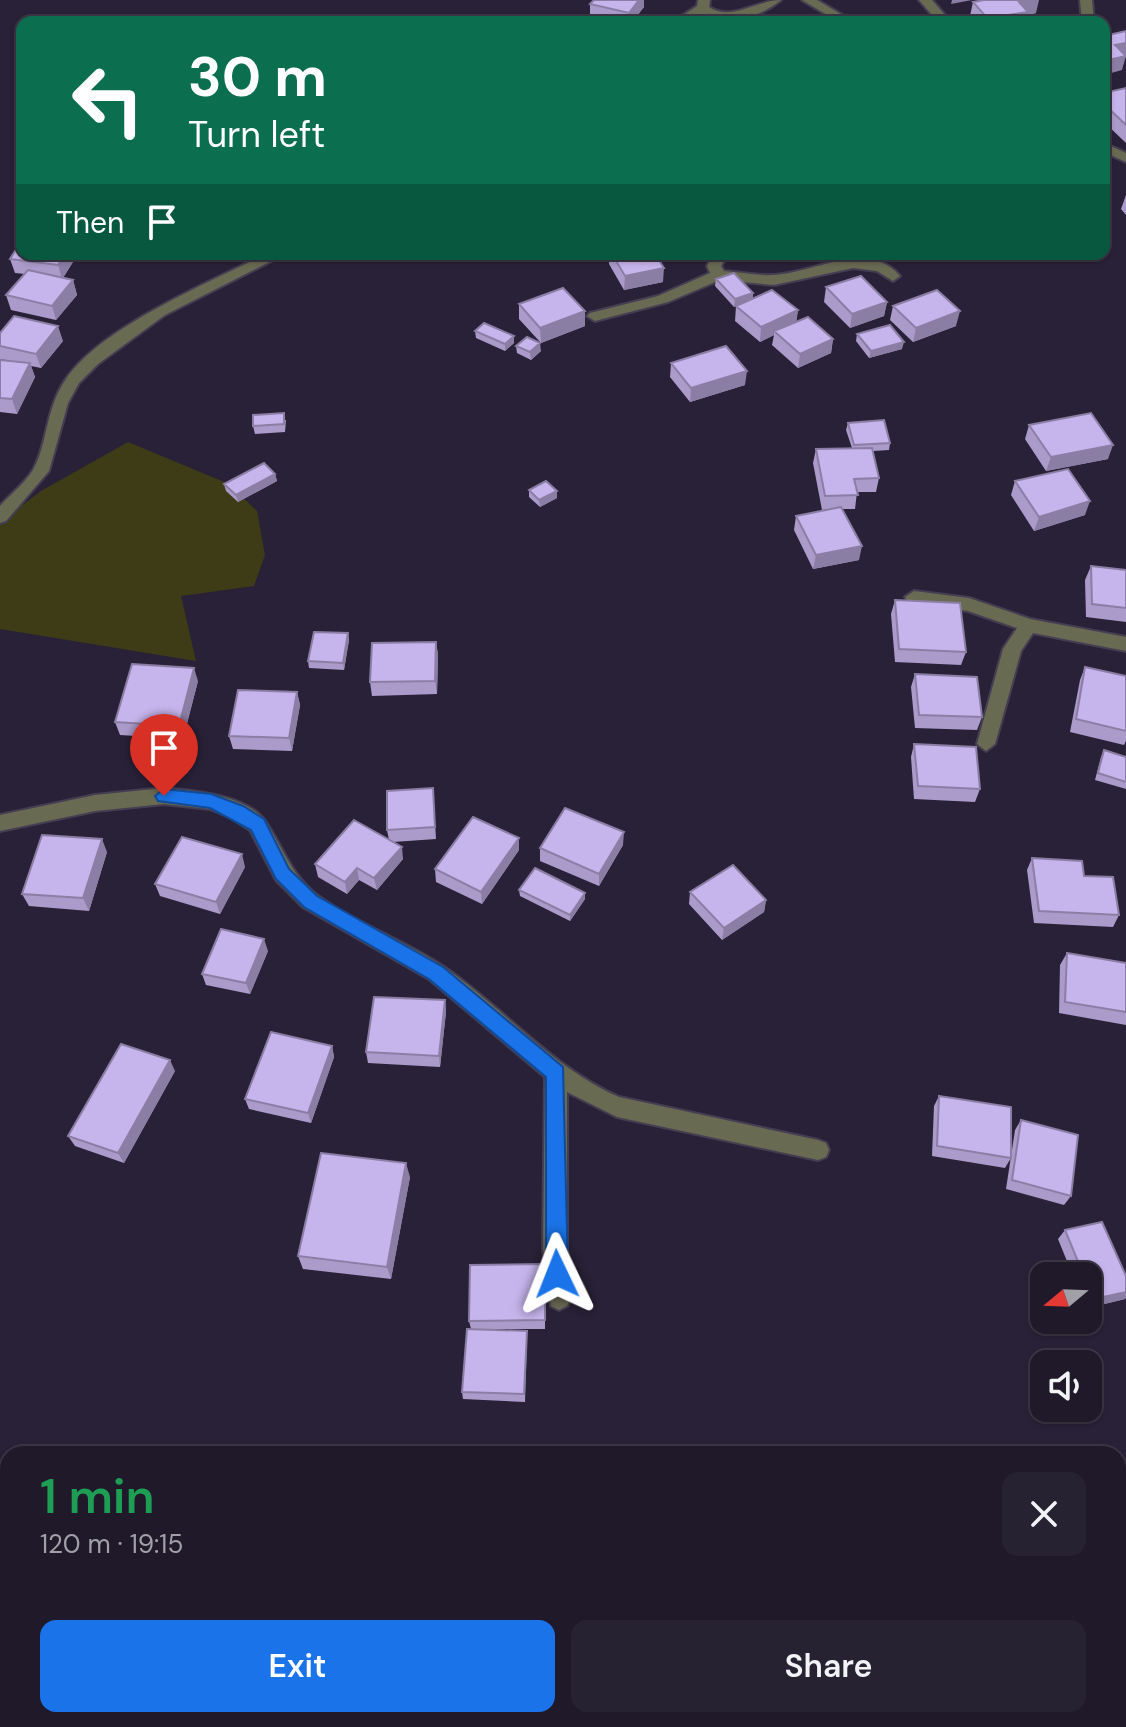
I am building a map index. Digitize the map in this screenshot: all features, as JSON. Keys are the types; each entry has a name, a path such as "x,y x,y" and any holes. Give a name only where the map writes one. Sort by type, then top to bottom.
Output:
{"street":[{"path":"734,16 775,0"},
{"path":"808,0 837,16"},
{"path":"925,0 940,16"},
{"path":"0,517 30,488 41,471 60,403 92,360 160,312 266,260"},
{"path":"718,260 714,266 718,275"},
{"path":"595,316 663,299 718,275 774,280 853,263 881,267 893,276"},
{"path":"914,597 969,605 1029,625 1126,644"},
{"path":"986,744 1012,649 1029,625"},
{"path":"0,823 95,803 164,796 211,801 237,811 257,824 283,874 310,901 436,973 556,1073 617,1107 818,1150"},
{"path":"556,1073 555,1249 559,1298"}],"shaded area":[{"path":"128,442 229,484 257,511 265,555 254,586 181,596 196,661 0,629 0,522 41,491"}],"building":[{"path":"594,0 639,0 629,13 590,4"},
{"path":"1034,0 1019,2 1028,12 1001,16 985,16 973,2"},
{"path":"1126,31 1126,43 1115,45 1126,56 1110,60 1110,35"},
{"path":"1126,88 1126,125 1110,110 1110,92"},
{"path":"18,260 61,260 58,265"},
{"path":"616,260 659,260 664,268 625,276"},
{"path":"28,270 73,280 52,306 6,295"},
{"path":"734,273 753,293 735,299 716,279"},
{"path":"861,276 887,302 852,314 826,287"},
{"path":"563,288 585,311 540,328 519,304"},
{"path":"772,290 798,310 761,327 736,306"},
{"path":"937,290 960,311 916,328 893,306"},
{"path":"14,316 58,326 36,354 0,346 0,333"},
{"path":"808,317 833,339 800,354 774,331"},
{"path":"484,323 514,336 505,344 475,331"},
{"path":"890,325 904,342 871,351 857,334"},
{"path":"527,337 540,343 530,352 516,346"},
{"path":"726,346 747,371 691,388 671,363"},
{"path":"0,360 30,363 12,399 0,398"},
{"path":"284,413 284,424 253,426 253,415"},
{"path":"1091,413 1113,445 1051,457 1029,425"},
{"path":"884,420 890,443 854,445 848,423"},
{"path":"872,448 879,478 854,479 858,495 825,496 816,449"},
{"path":"264,463 275,474 236,495 224,484"},
{"path":"1068,469 1090,501 1039,517 1015,481"},
{"path":"546,481 557,491 539,500 529,490"},
{"path":"841,507 862,546 816,555 796,516"},
{"path":"1091,566 1126,570 1126,608 1092,604"},
{"path":"895,600 960,603 966,652 899,649"},
{"path":"314,632 348,633 343,663 308,661"},
{"path":"436,642 435,681 370,682 372,643"},
{"path":"132,664 194,668 179,726 115,722"},
{"path":"1085,667 1126,676 1126,731 1076,719"},
{"path":"915,674 977,677 982,717 919,715"},
{"path":"238,690 297,692 289,738 229,736"},
{"path":"914,744 976,747 980,789 918,786"},
{"path":"1104,750 1126,757 1126,782 1098,773"},
{"path":"433,788 435,827 387,830 387,791"},
{"path":"565,808 624,832 599,874 540,848"},
{"path":"473,817 519,838 481,892 435,869"},
{"path":"354,820 402,847 374,878 357,868 345,882 315,864"},
{"path":"42,835 102,839 83,898 22,894"},
{"path":"182,837 242,854 216,902 155,884"},
{"path":"1032,858 1082,861 1084,876 1113,877 1119,915 1039,911"},
{"path":"733,865 766,900 724,928 690,892"},
{"path":"535,868 585,893 570,915 519,890"},
{"path":"221,929 264,939 246,983 202,974"},
{"path":"1067,953 1126,963 1126,1012 1065,1002"},
{"path":"374,997 445,1000 439,1056 366,1052"},
{"path":"271,1032 332,1046 308,1113 245,1099"},
{"path":"121,1044 170,1060 118,1153 68,1136"},
{"path":"939,1096 1011,1107 1011,1158 937,1146"},
{"path":"1021,1120 1078,1135 1071,1196 1012,1180"},
{"path":"321,1153 406,1163 387,1267 298,1256"},
{"path":"1102,1222 1126,1276 1126,1292 1102,1297 1102,1262 1078,1262 1065,1230"},
{"path":"545,1264 545,1320 469,1321 470,1265"},
{"path":"467,1329 527,1331 524,1394 462,1392"}],"route":[{"path":"164,796 211,801 237,811 257,824 283,874 310,901 436,973 556,1073 557,1274"}]}
